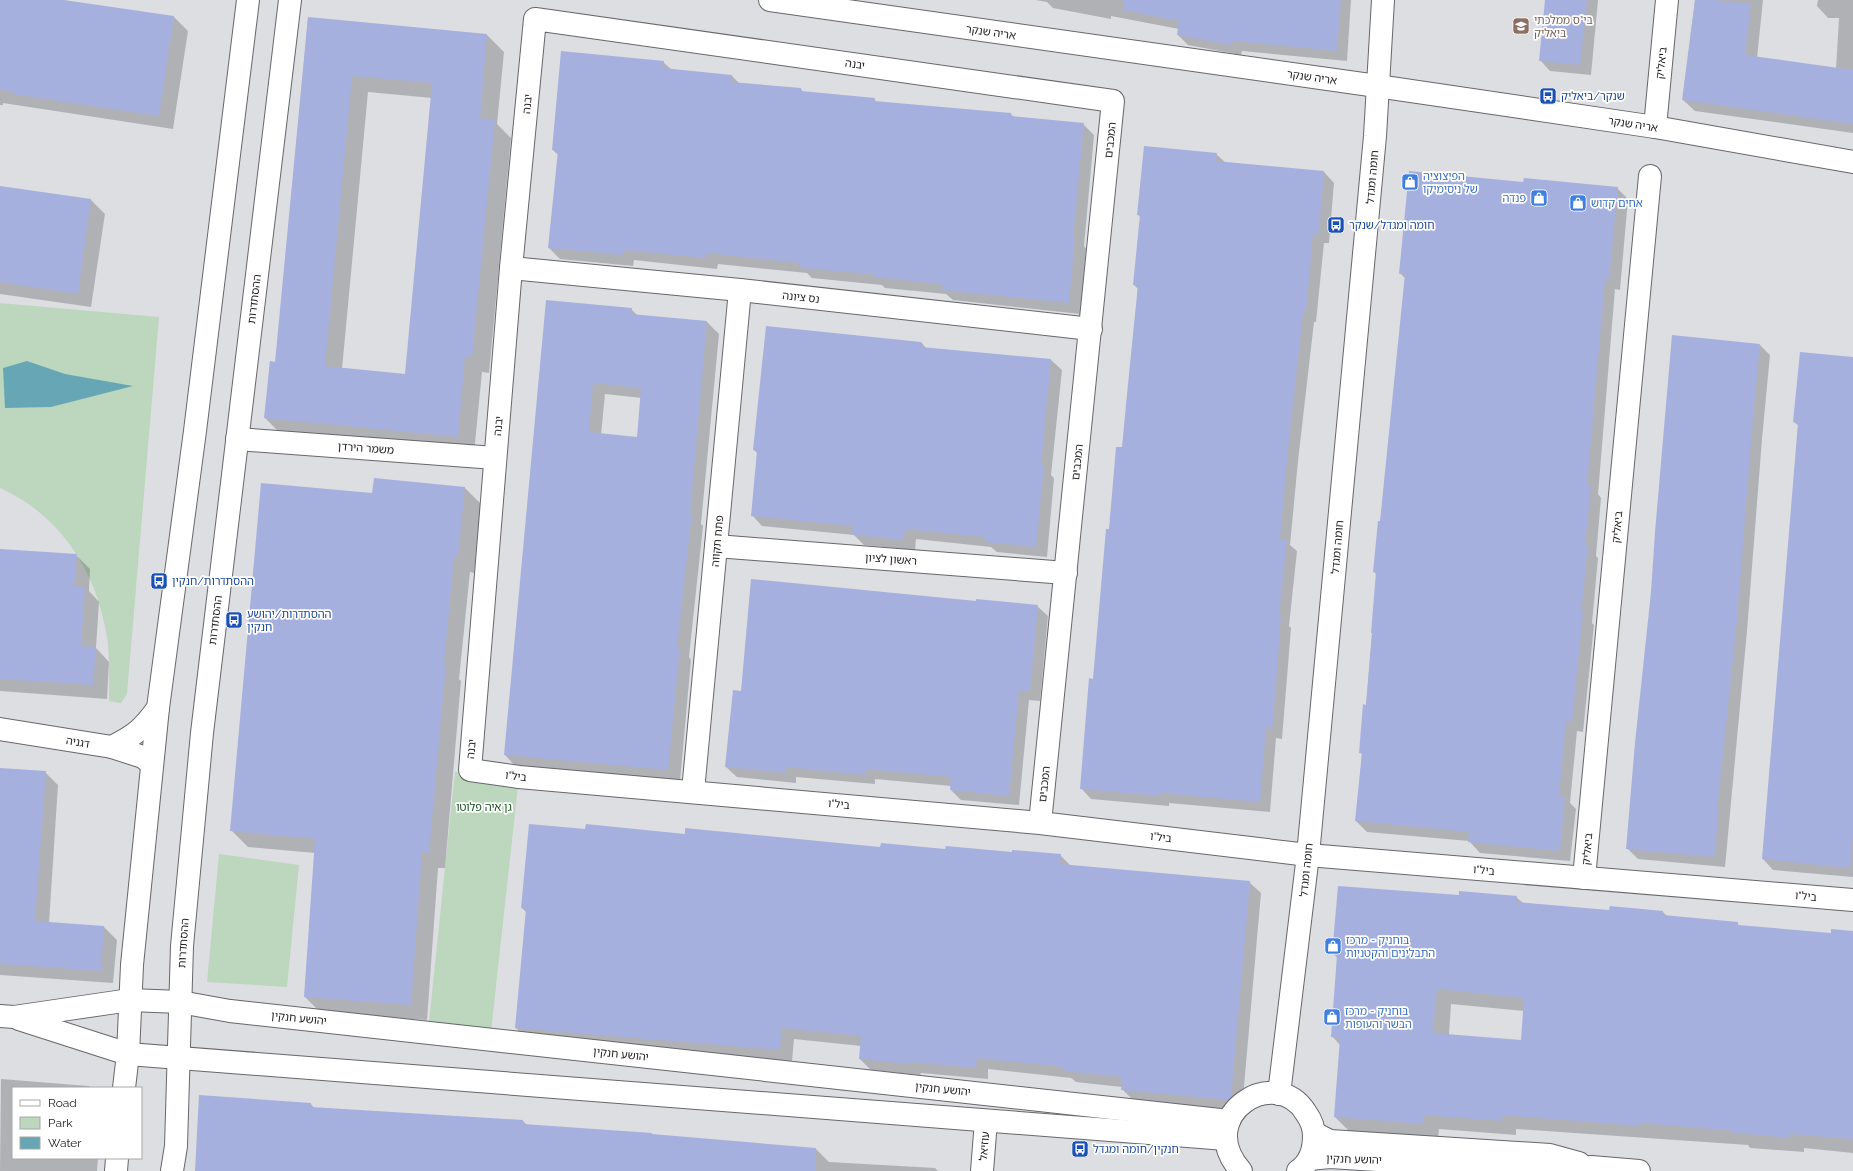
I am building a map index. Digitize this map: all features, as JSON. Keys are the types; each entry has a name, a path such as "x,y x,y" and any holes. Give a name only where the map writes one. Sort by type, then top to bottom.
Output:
{"street":[{"path":"124,1087 128,1054 130,1000 158,708 196,423 248,0"},
{"name":"ההסתדרות","path":"172,1171 176,1146 182,946 202,732 236,439 290,0"},
{"name":"אריה שנקר","path":"770,0 1655,127 1853,162"},
{"name":"חומה ומגדל","path":"1279,1094 1308,855 1374,152 1383,0"},
{"name":"ביאליק","path":"1655,127 1667,0"},
{"name":"יבנה","path":"470,770 511,268 535,19 1113,101"},
{"name":"המכבים","path":"1040,823 1113,101"},
{"name":"ביאליק","path":"1584,878 1650,176"},
{"name":"נס ציונה","path":"511,268 740,290 1090,328"},
{"name":"פתח תקווה","path":"693,791 740,290"},
{"name":"משמר הירדן","path":"236,439 495,458"},
{"name":"ראשון לציון","path":"716,546 1066,573"},
{"path":"112,747 134,736 145,726 158,708"},
{"name":"דגניה","path":"0,730 112,747 143,757 152,764"},
{"name":"ביל\"ו","path":"470,770 520,777 693,791 1040,823 1308,855 1853,900"},
{"path":"182,946 194,986 230,1011"},
{"name":"יהושע חנקין","path":"7,1016 130,1000 180,1002 230,1011 1227,1130"},
{"name":"יהושע חנקין","path":"7,1016 128,1054 986,1121 1227,1130"},
{"path":"1241,1171 1228,1152 1227,1130 1237,1107 1249,1098 1264,1093 1279,1094 1293,1099 1303,1108 1311,1120 1314,1133 1314,1146 1304,1165"},
{"name":"עוזיאל","path":"982,1171 986,1121"},
{"name":"יהושע חנקין","path":"1314,1133 1330,1141 1550,1155 1591,1167"},
{"name":"יהושע חנקין","path":"1304,1165 1330,1157 1549,1171 1591,1167 1639,1171"},
{"path":"116,1171 117,1159"}],"green space":[{"path":"0,303 159,317 127,694 121,703 109,701 109,661 107,637 102,613 95,591 85,569 73,549 58,530 41,514 22,500 0,488"},
{"name":"גן איה פלוטו","path":"455,772 519,777 491,1032 429,1022"},
{"path":"219,854 299,865 287,987 207,982"}],"water":[{"path":"27,361 65,374 133,386 51,407 5,408 3,368"}],"building":[{"path":"0,0 64,0 174,16 159,116 13,94 13,91 0,90"},
{"path":"1124,0 1341,0 1337,51 1232,41 1231,45 1177,35 1179,21 1123,10"},
{"name":"בי\"ס ממלכתי ביאליק","path":"1545,0 1587,0 1580,65 1539,61"},
{"path":"1695,0 1714,0 1751,4 1745,55 1853,70 1853,124 1682,100"},
{"path":"308,17 487,34 480,118 495,120 472,357 465,356 458,437 264,418 270,361 275,362","holes":["352,76 432,83 405,374 325,366"]},
{"path":"561,51 664,61 663,68 732,75 731,82 801,88 801,91 875,98 874,101 1011,113 1011,116 1084,123 1073,237 1075,237 1069,303 941,290 941,284 873,277 873,274 800,268 800,263 707,253 706,258 623,250 623,255 548,248 558,151 552,150"},
{"path":"1144,146 1217,153 1216,161 1324,171 1319,233 1313,233 1306,312 1303,312 1288,449 1280,539 1287,540 1279,616 1281,616 1276,684 1272,729 1266,728 1260,802 1159,793 1159,796 1080,789 1089,678 1093,679 1106,529 1109,529 1116,447 1122,447 1138,285 1133,285 1140,215 1137,215"},
{"path":"1409,171 1523,182 1524,178 1618,187 1609,279 1605,279 1587,486 1591,486 1585,546 1588,546 1581,613 1583,613 1572,722 1566,721 1559,796 1565,797 1560,851 1468,842 1469,832 1355,821 1362,753 1359,753 1363,704 1366,705 1372,633 1376,572 1373,572 1378,521 1380,521 1405,274 1399,274"},
{"path":"0,186 91,199 78,294 0,282"},
{"path":"546,300 632,308 631,314 707,321 690,513 692,513 677,647 680,647 668,770 504,755","holes":["593,383 641,388 637,437 589,432"]},
{"path":"766,326 921,342 921,347 1051,359 1041,466 1044,466 1036,547 985,542 985,537 905,529 904,540 852,535 853,526 751,516 757,451 753,450"},
{"path":"1672,335 1760,344 1737,620 1717,811 1719,811 1714,857 1626,849 1635,743 1651,592"},
{"path":"1800,352 1853,357 1853,832 1850,868 1762,859 1798,423 1793,422"},
{"path":"374,478 465,487 458,557 454,557 429,853 422,852 411,1005 304,997 315,839 230,831 261,483 372,493"},
{"path":"0,549 77,554 74,586 85,587 81,646 96,647 93,685 0,679"},
{"path":"751,579 976,601 976,599 1038,605 1030,691 1019,690 1009,796 950,790 951,777 865,769 865,775 786,767 786,773 725,767 733,690 741,691"},
{"path":"0,768 46,771 35,921 104,926 101,971 0,964"},
{"path":"529,824 585,829 586,824 685,834 685,828 880,847 881,843 945,849 946,846 1012,852 1012,850 1061,854 1060,864 1250,881 1231,1098 1229,1100 1121,1090 1122,1077 1063,1071 1064,1067 977,1058 976,1068 859,1059 861,1036 782,1028 780,1050 515,1028 526,909 521,908"},
{"path":"1338,886 1459,895 1459,891 1517,896 1516,902 1609,910 1610,906 1663,911 1663,915 1738,922 1738,925 1831,933 1831,929 1853,931 1853,1139 1790,1134 1790,1138 1734,1133 1734,1131 1640,1123 1640,1126 1502,1115 1501,1121 1424,1115 1424,1124 1334,1117 1340,1038 1331,1037 1337,955 1332,954","holes":["1437,989 1524,998 1521,1040 1433,1033"]},
{"path":"199,1095 311,1103 311,1107 523,1120 523,1124 652,1133 816,1148 815,1171 195,1171"}],"place":[{"name":"בי\"ס ממלכתי ביאליק","path":"1521,26"},
{"name":"שנקר/ביאליק","path":"1548,96"},
{"name":"הפיצוציה של ניסימיקו","path":"1410,182"},
{"name":"פנדה","path":"1539,198"},
{"name":"אחים קדוש","path":"1578,203"},
{"name":"חומה ומגדל/שנקר","path":"1336,225"},
{"name":"ההסתדרות/חנקין","path":"159,581"},
{"name":"ההסתדרות/יהושע חנקין","path":"234,620"},
{"name":"בוחניק - מרכז התבלינים והקטניות","path":"1333,946"},
{"name":"בוחניק - מרכז הבשר והעופות","path":"1332,1017"},
{"name":"חנקין/חומה ומגדל","path":"1080,1149"}]}
